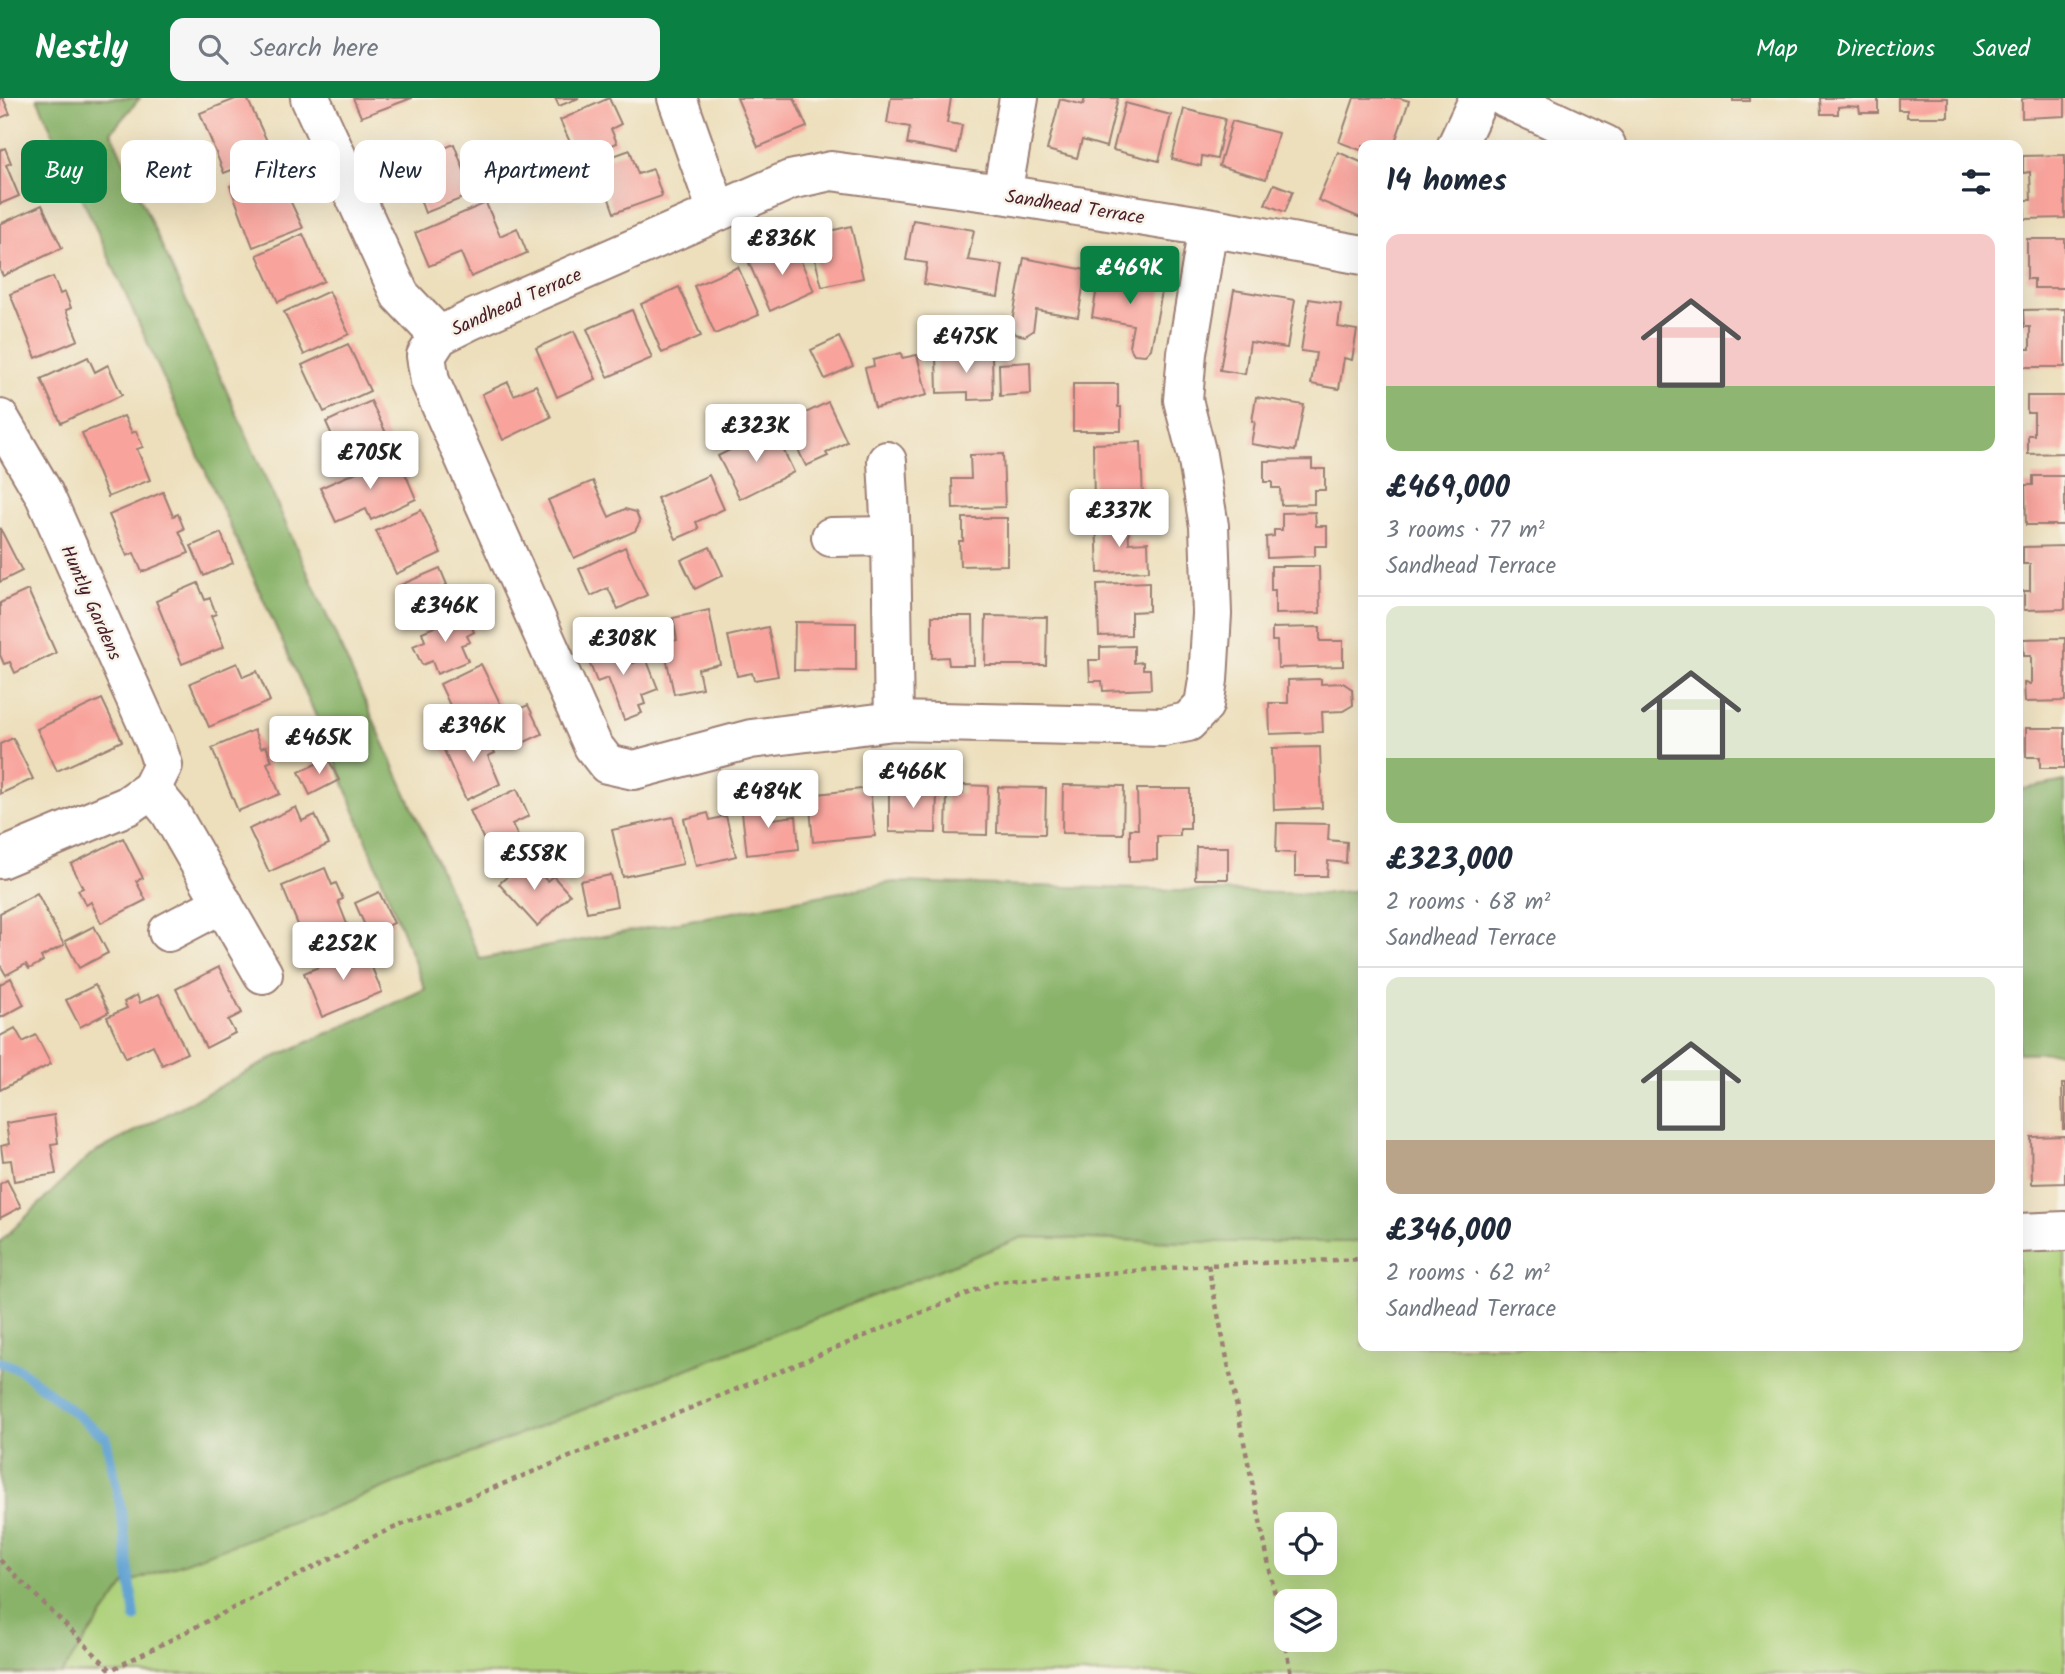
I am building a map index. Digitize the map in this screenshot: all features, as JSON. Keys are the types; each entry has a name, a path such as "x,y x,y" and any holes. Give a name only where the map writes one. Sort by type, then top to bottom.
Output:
{"street":[{"path":"310,98 400,295 439,336"},
{"path":"677,98 717,211"},
{"path":"1002,194 1019,98"},
{"path":"1459,140 1479,98"},
{"path":"1506,98 1595,140"},
{"name":"Sandhead Terrace","path":"1208,227 1187,354 1183,400 1197,455 1209,526 1212,614 1204,705 1188,722 1163,727 894,721 751,739 634,770 607,764 593,746 430,381 426,356 439,336 790,180 831,170 1002,194 1208,227 1358,254"},
{"name":"Huntly Gardens","path":"0,419 44,494 155,742 163,765 150,789"},
{"path":"887,461 894,721"},
{"path":"831,537 891,536"},
{"path":"0,859 127,806 150,789 170,812 263,974"},
{"path":"168,932 223,903"},
{"path":"2023,1233 2065,1231"}],"path":[{"path":"0,1560 111,1670 379,1534 995,1282 1208,1265 1358,1259"},
{"path":"1208,1265 1291,1674"}],"green space":[{"path":"37,98 140,98 111,132 121,154 121,203 143,203 480,959 894,882 1316,894 1358,890 1358,1242 1187,1242 1023,1237 314,1515 125,1584 61,1674 0,1674 0,1242 90,1155 275,1057 425,989 329,745 84,203 107,203 107,140 56,140"},
{"path":"2065,781 2065,1052 2023,1053 2023,789"},
{"path":"1023,1237 1187,1242 1358,1242 1358,1351 2023,1351 2023,1245 2065,1246 2065,1674 61,1674 125,1584 314,1515"}],"building":[{"path":"0,98 3,98 10,114 0,118"},
{"path":"238,98 247,98 266,140 230,140 230,171 224,173 216,153 216,140 211,140 200,113"},
{"path":"353,98 412,98 361,117"},
{"path":"555,98 579,98 559,106"},
{"path":"609,98 621,124 611,129 617,143 614,144 614,140 569,140 560,120"},
{"path":"737,98 794,98 807,127 758,147"},
{"path":"891,98 951,98 947,123 962,125 957,153 907,144 910,127 887,123"},
{"path":"1085,98 1118,98 1106,147 1082,140 1077,158 1047,150 1060,99 1083,105"},
{"path":"1354,98 1399,98 1409,101 1396,140 1358,140 1358,149 1339,142"},
{"path":"1733,98 1750,98 1750,101 1733,101"},
{"path":"1820,98 1878,98 1878,113 1860,113 1859,107 1848,106 1838,107 1838,114 1821,114"},
{"path":"1898,98 1948,98 1948,117 1907,117 1907,110 1898,110"},
{"path":"2065,98 2065,116 2022,118 2022,99"},
{"path":"1125,103 1171,115 1159,161 1113,150"},
{"path":"1184,109 1225,119 1217,159 1202,156 1201,166 1172,159"},
{"path":"1232,121 1278,133 1266,179 1219,166"},
{"path":"454,144 460,160 460,199 425,213 421,203 446,203 446,147"},
{"path":"5,148 11,163 6,165 19,196 0,204 0,150"},
{"path":"630,150 638,174 653,169 662,196 614,213 610,203 614,203 614,156"},
{"path":"1338,152 1358,161 1358,217 1318,200"},
{"path":"2065,155 2065,218 2025,219 2024,200 2031,200 2030,172 2023,173 2023,156"},
{"path":"1274,184 1293,191 1285,212 1265,204"},
{"path":"236,203 291,203 303,228 253,247"},
{"path":"486,203 500,236 517,228 527,253 471,277 461,253 429,266 415,233"},
{"path":"42,205 62,248 3,276 0,270 0,224"},
{"path":"913,220 974,230 968,260 1003,265 998,297 924,284 927,263 906,260"},
{"path":"851,226 863,278 822,287 809,236"},
{"path":"303,234 324,281 278,302 257,255"},
{"path":"2027,239 2065,239 2065,288 2034,288 2034,279 2027,279"},
{"path":"793,243 814,291 770,311 749,263"},
{"path":"1024,258 1086,270 1078,317 1036,310 1033,331 1025,336 1015,334 1011,327"},
{"path":"738,267 759,315 715,334 694,286"},
{"path":"1100,270 1164,281 1151,349 1145,355 1134,354 1129,346 1133,325 1092,317"},
{"path":"53,277 60,294 65,292 71,308 66,310 78,340 36,358 10,294"},
{"path":"679,287 701,336 662,353 641,304"},
{"path":"1234,290 1295,300 1287,348 1250,342 1245,374 1220,370"},
{"path":"329,291 349,334 304,355 284,312"},
{"path":"1309,299 1341,304 1338,327 1357,330 1352,360 1344,358 1339,389 1311,384 1316,353 1301,351"},
{"path":"2065,309 2065,367 2024,367 2024,349 2030,349 2030,327 2024,327 2023,310"},
{"path":"632,310 652,358 608,377 587,329"},
{"path":"574,331 596,379 557,397 536,348"},
{"path":"839,337 853,366 825,379 811,350"},
{"path":"348,344 370,391 324,412 302,365"},
{"path":"901,353 902,358 917,355 927,395 875,408 865,368 874,366 873,360"},
{"path":"992,354 993,399 968,400 968,392 937,393 936,355"},
{"path":"88,357 95,372 108,365 122,395 61,423 41,379"},
{"path":"1030,362 1031,394 1000,396 999,364"},
{"path":"508,382 514,395 536,385 551,417 503,440 482,394"},
{"path":"1073,384 1118,384 1121,431 1073,431"},
{"path":"2027,396 2065,396 2065,453 2028,454 2028,435 2034,435 2034,413 2027,413"},
{"path":"1256,397 1304,405 1295,451 1251,444"},
{"path":"371,401 393,448 347,469 326,422"},
{"path":"828,402 847,442 826,453 828,456 806,466 785,423"},
{"path":"124,416 132,433 136,431 143,447 137,449 150,480 108,497 82,433"},
{"path":"773,428 794,472 740,499 718,456"},
{"path":"1141,442 1143,504 1094,505 1093,444"},
{"path":"397,454 416,499 371,520 366,509 336,522 320,488"},
{"path":"1003,454 1005,507 953,509 952,479 971,479 970,455"},
{"path":"1312,460 1312,469 1325,469 1325,490 1314,490 1314,504 1281,505 1280,488 1272,488 1272,482 1264,482 1264,461"},
{"path":"709,475 724,509 696,522 699,529 676,539 657,498"},
{"path":"2033,476 2065,476 2065,525 2026,525 2025,485 2033,485"},
{"path":"593,481 609,517 625,509 636,512 640,522 635,531 574,558 548,500"},
{"path":"163,492 173,516 178,514 184,529 179,531 189,553 142,572 134,553 127,556 109,515"},
{"path":"421,510 441,553 396,574 376,531"},
{"path":"1315,512 1316,526 1327,526 1327,546 1315,546 1315,556 1267,558 1266,537 1274,536 1274,530 1282,530 1282,513"},
{"path":"963,518 1007,518 1007,565 960,566 959,541 963,541"},
{"path":"1128,519 1129,543 1148,542 1149,571 1098,573 1096,520"},
{"path":"0,528 22,571 0,582"},
{"path":"221,533 233,563 204,576 191,546"},
{"path":"2065,546 2065,609 2024,610 2024,591 2030,591 2030,564 2023,564 2023,547"},
{"path":"625,547 647,595 618,609 608,588 591,596 579,569"},
{"path":"710,547 723,575 695,589 681,560"},
{"path":"1271,566 1319,566 1320,613 1275,614"},
{"path":"440,568 453,607 415,624 398,586"},
{"path":"1149,582 1149,611 1131,612 1131,635 1099,636 1097,584"},
{"path":"198,583 205,600 210,598 216,614 211,616 224,647 182,664 156,601"},
{"path":"28,590 56,653 15,673 10,662 4,664 0,655 0,603"},
{"path":"709,610 720,664 698,669 702,688 674,694 663,643 677,640 673,618"},
{"path":"466,614 474,632 467,636 470,642 461,645 468,661 437,674 432,661 422,665 413,646 425,641 422,632"},
{"path":"932,616 973,616 974,665 949,665 948,657 932,658"},
{"path":"986,616 1047,617 1046,665 985,665"},
{"path":"795,622 856,623 856,671 794,670"},
{"path":"768,627 778,676 754,680 752,673 737,676 728,636"},
{"path":"1320,627 1320,641 1343,641 1343,666 1278,668 1277,641 1272,641 1272,628"},
{"path":"2065,638 2065,701 2025,702 2024,683 2031,684 2031,656 2024,656 2023,639"},
{"path":"610,641 616,657 629,652 633,663 646,658 658,689 642,695 645,704 639,706 642,713 624,720 608,678 597,682 585,651"},
{"path":"1134,646 1134,663 1143,662 1143,669 1150,669 1151,689 1103,691 1102,681 1090,681 1089,660 1100,660 1100,647"},
{"path":"237,663 243,677 257,671 270,701 209,727 190,683"},
{"path":"481,664 502,707 460,727 440,684"},
{"path":"1321,679 1321,684 1343,683 1352,689 1353,705 1343,711 1322,712 1323,732 1270,734 1269,703 1288,703 1288,680"},
{"path":"102,699 122,741 57,771 37,729"},
{"path":"528,705 542,734 514,747 500,718"},
{"path":"2026,728 2065,728 2065,768 2040,768 2040,757 2026,757"},
{"path":"254,730 261,748 266,746 272,761 267,763 280,794 238,811 212,748"},
{"path":"484,730 495,753 488,756 500,784 466,800 443,748"},
{"path":"13,738 33,779 0,794 0,744"},
{"path":"1320,747 1322,808 1274,810 1272,748"},
{"path":"328,758 339,780 310,795 299,772"},
{"path":"963,785 988,786 987,835 946,834 947,793 963,793"},
{"path":"1063,785 1124,786 1123,834 1062,833"},
{"path":"889,787 937,787 936,833 889,832"},
{"path":"998,787 1046,788 1045,834 997,833"},
{"path":"870,788 875,836 813,842 809,795"},
{"path":"517,789 529,816 512,824 522,845 493,859 470,811"},
{"path":"1137,789 1190,789 1190,829 1180,829 1180,836 1157,836 1157,860 1130,861 1130,829 1138,829"},
{"path":"771,800 773,819 796,816 799,849 747,855 741,804"},
{"path":"296,807 302,821 315,815 329,844 269,872 249,829"},
{"path":"708,813 710,820 726,816 736,856 696,866 684,819"},
{"path":"673,817 683,864 623,877 612,830"},
{"path":"1277,823 1329,824 1328,840 1347,842 1346,863 1328,861 1327,876 1295,876 1295,853 1276,852"},
{"path":"123,838 143,878 136,881 146,900 101,923 91,902 86,905 78,890 83,888 71,864"},
{"path":"1196,847 1228,847 1228,879 1195,879"},
{"path":"526,859 547,881 553,876 570,895 537,926 499,884"},
{"path":"325,868 332,885 336,883 343,899 338,901 350,932 308,949 282,886"},
{"path":"611,875 617,906 587,912 580,881"},
{"path":"379,892 394,923 369,935 355,903"},
{"path":"37,893 64,945 41,957 43,961 29,969 26,964 6,975 0,965 0,913"},
{"path":"94,926 108,953 79,968 65,941"},
{"path":"364,948 382,992 322,1017 304,973"},
{"path":"219,967 242,1013 228,1020 235,1033 206,1048 176,989"},
{"path":"11,978 24,1005 0,1018 0,984"},
{"path":"95,985 109,1012 80,1027 66,1000"},
{"path":"159,994 187,1053 162,1065 153,1045 126,1058 107,1017 127,1008 124,1002 137,995 140,1003"},
{"path":"15,1028 23,1042 36,1035 51,1064 0,1090 0,1036"},
{"path":"2062,1084 2065,1084 2065,1129 2063,1129"},
{"path":"54,1115 58,1143 51,1144 56,1174 14,1181 11,1160 3,1161 1,1146 9,1144 6,1123"},
{"path":"2065,1136 2065,1183 2032,1184 2031,1137"},
{"path":"7,1180 21,1207 0,1218 0,1184"}],"waterway":[{"path":"0,1362 19,1369 106,1438 121,1509 135,1618"}]}
